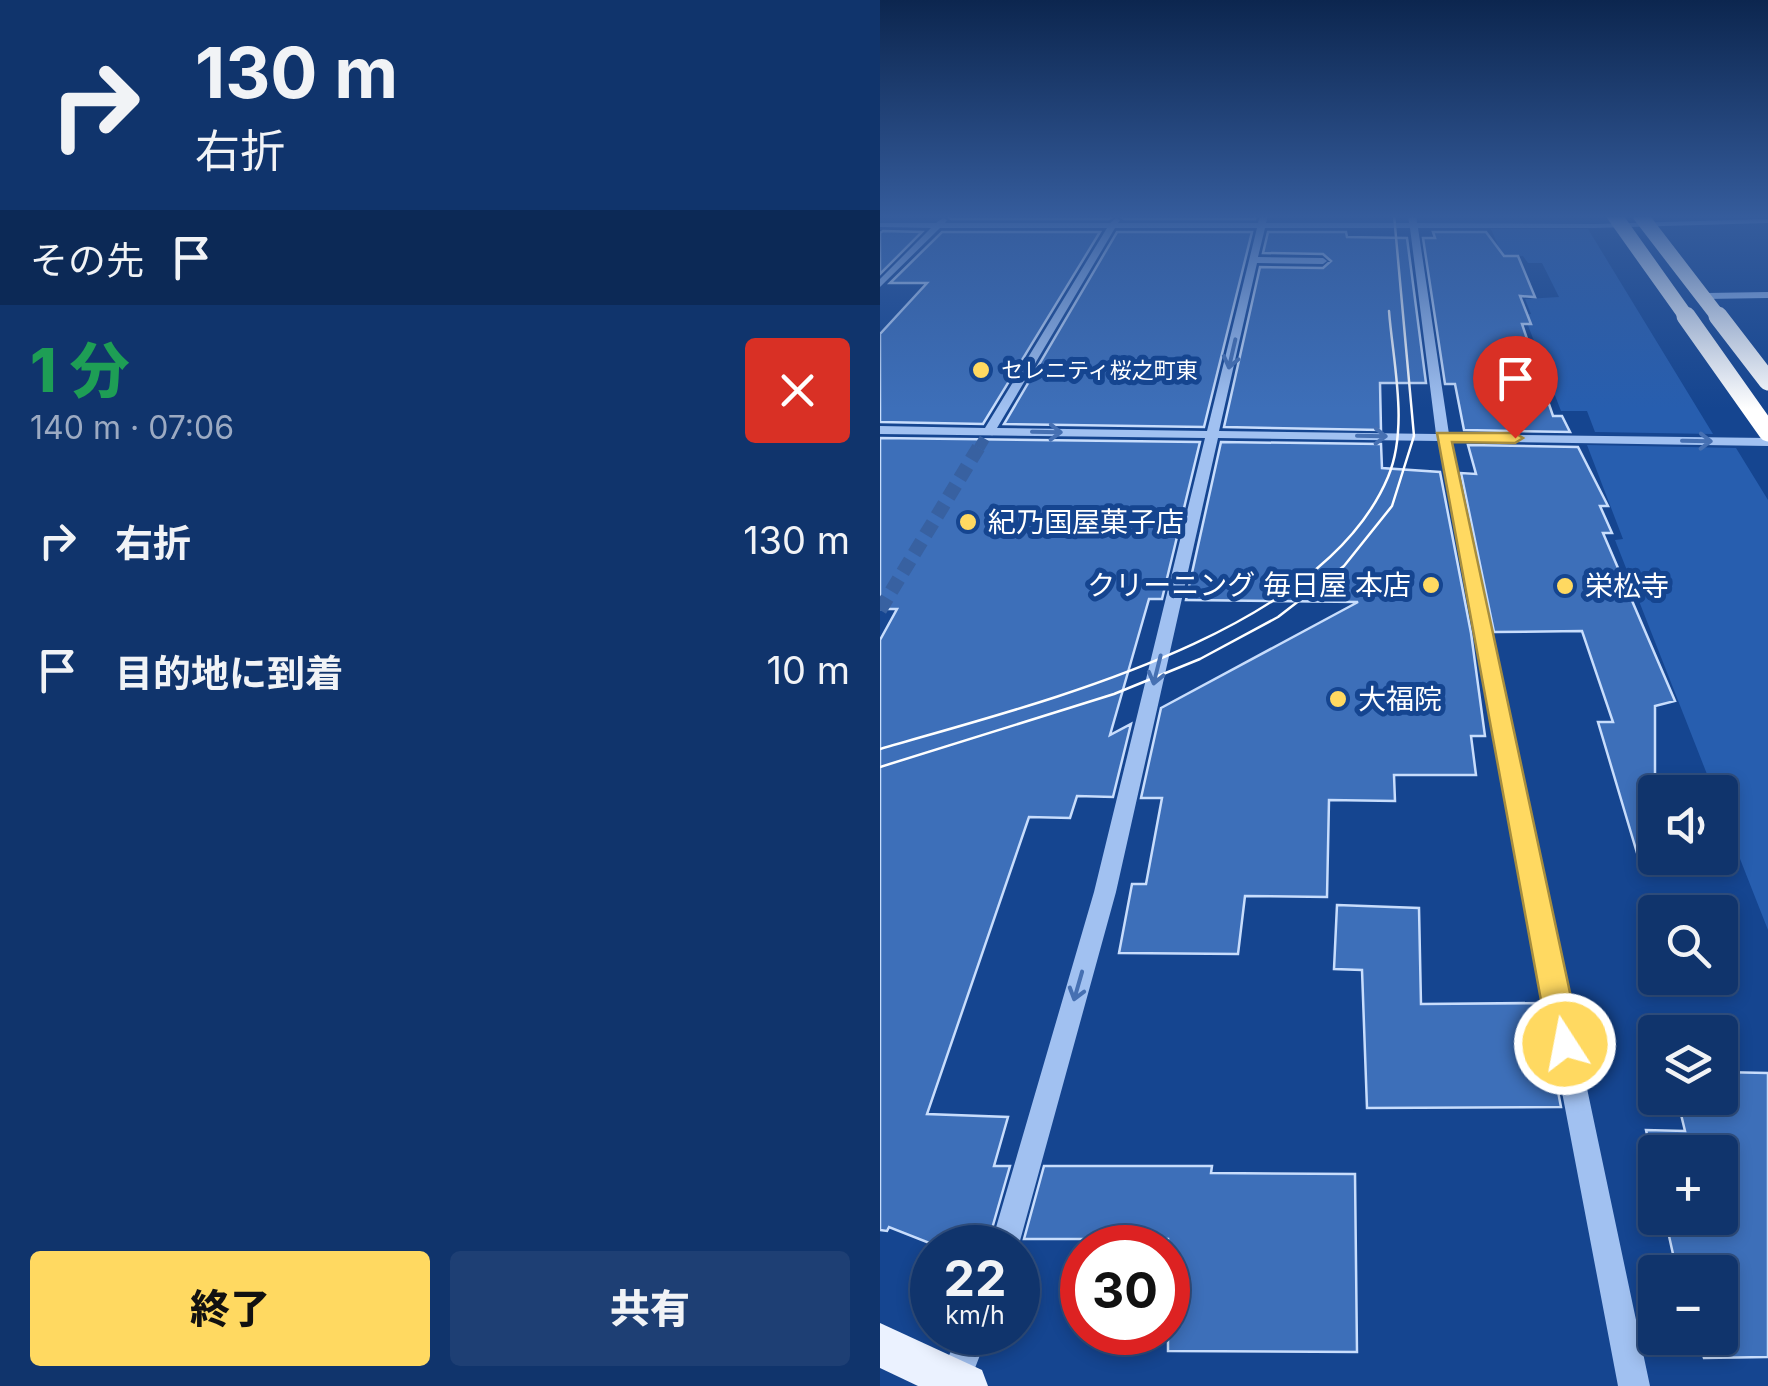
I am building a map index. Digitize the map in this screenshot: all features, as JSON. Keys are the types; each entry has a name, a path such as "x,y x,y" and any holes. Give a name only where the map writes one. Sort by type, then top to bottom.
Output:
{"highway":[{"path":"1658,280 1768,432"},
{"path":"1692,280 1768,378"}],"main road":[{"path":"880,1345 957,1384"}],"street":[{"path":"988,431 1080,280"},
{"path":"1011,1225 1105,892 1249,280"},
{"path":"1421,280 1443,437 1634,1386"},
{"path":"1656,280 1768,441"},
{"path":"1693,280 1768,378"},
{"path":"1706,296 1768,294"},
{"path":"880,430 1768,441"},
{"path":"957,1384 966,1355"}],"shaded area":[{"path":"1550,280 1619,280 1713,434 1595,432 1587,411 1561,411 1524,315 1531,314 1525,299 1559,297"},
{"path":"1587,445 1736,448 1768,500 1768,930 1738,854 1738,775 1707,775 1615,540 1623,539"}],"building":[{"path":"893,280 1071,280 983,424 880,422 880,334 927,283 890,283"},
{"path":"1089,280 1240,280 1204,427 1004,424"},
{"path":"1257,280 1412,280 1426,383 1380,383 1381,430 1224,427"},
{"path":"1429,280 1528,280 1535,297 1520,296 1531,324 1522,324 1553,416 1562,416 1570,432 1464,430 1455,384 1445,384"},
{"path":"880,438 1200,442 1162,599 1149,599 1110,735 1131,724 1113,797 1077,796 1070,818 1029,817 927,1114 1008,1117 994,1166 1010,1166 993,1225 910,1225 910,1235 889,1227 887,1231 880,1230 880,640 897,609 880,609"},
{"path":"1221,442 1381,444 1382,468 1440,472 1471,633 1485,736 1471,736 1476,775 1394,775 1395,801 1329,800 1327,897 1245,896 1238,954 1119,953 1132,884 1146,884 1162,798 1141,798 1161,708 1358,602 1186,600"},
{"path":"1468,445 1578,447 1608,506 1600,506 1612,533 1603,533 1675,701 1655,706 1655,775 1638,775 1638,856 1598,722 1613,722 1582,631 1494,632 1461,473 1476,474"},
{"path":"1337,905 1419,908 1421,1004 1541,1003 1561,1107 1367,1108 1362,970 1334,969"},
{"path":"1738,1072 1768,1073 1768,1357 1704,1358 1703,1355 1738,1355 1738,1255 1673,1255 1669,1235 1738,1235 1738,1135 1647,1135 1646,1130 1685,1131 1681,1115 1738,1115"},
{"path":"1044,1166 1212,1166 1211,1173 1355,1174 1357,1352 1190,1351 1190,1225 1060,1225 1060,1239 1040,1239 1040,1225 1028,1225"}],"tunnel":[{"path":"979,448 989,431"},
{"path":"880,610 980,445"}],"tram line":[{"path":"880,767 1114,694 1200,659 1278,617 1344,566 1392,506 1414,436 1400,280"},
{"path":"880,749 1014,710 1166,656 1238,622 1302,581 1353,533 1388,477 1399,416 1389,311"}],"place":[{"name":"セレニティ桜之町東","path":"981,370"},
{"name":"紀乃国屋菓子店","path":"968,522"},
{"name":"クリーニング 毎日屋 本店","path":"1431,585"},
{"name":"栄松寺","path":"1565,586"},
{"name":"大福院","path":"1338,699"}],"route":[{"path":"1515,438 1443,437 1565,1044"}]}
